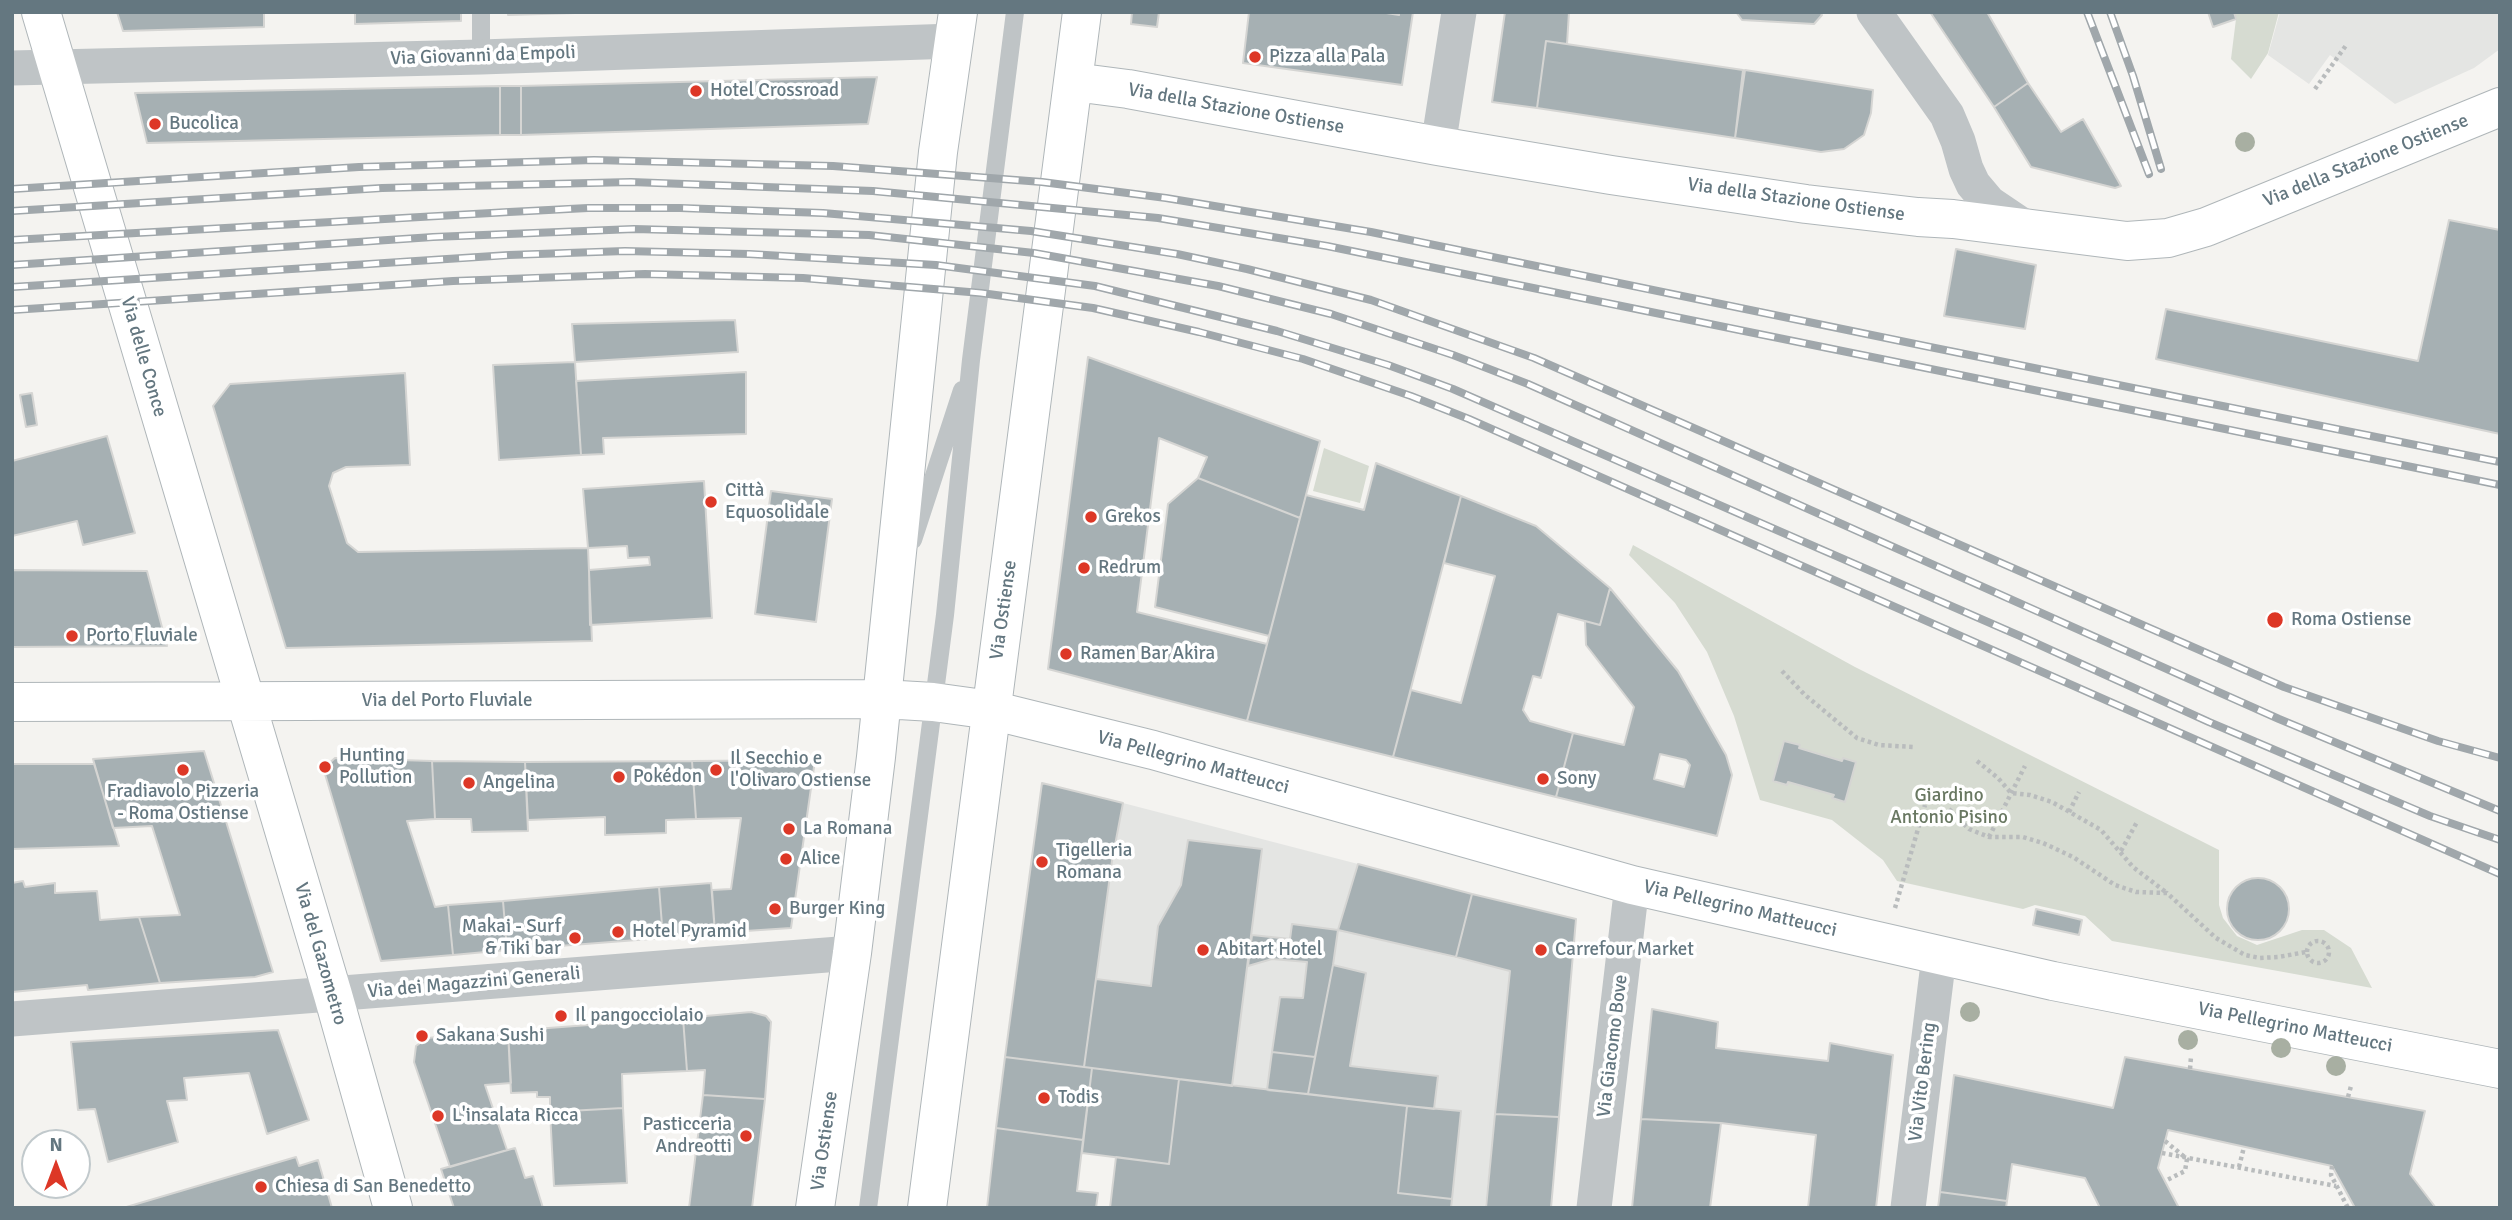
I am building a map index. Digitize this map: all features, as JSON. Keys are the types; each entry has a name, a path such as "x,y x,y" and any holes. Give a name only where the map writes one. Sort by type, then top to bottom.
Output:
{"street":[{"name":"Via delle Conce","path":"41,12 246,702"},
{"name":"Via Ostiense","path":"927,1208 1082,12"},
{"path":"1438,146 1459,12"},
{"path":"1874,12 1947,115 1973,184 1990,203 2026,228"},
{"name":"Via Giovanni da Empoli","path":"12,68 481,57 956,27"},
{"name":"Via Ostiense","path":"815,1208 852,954 882,699 938,152 956,27"},
{"name":"Via della Stazione Ostiense","path":"1073,82 1128,89 1438,146 1806,204 2127,241 2168,238 2190,233 2500,107"},
{"path":"882,699 933,702"},
{"name":"Via del Porto Fluviale","path":"12,702 882,699"},
{"name":"Via del Gazometro","path":"246,702 393,1208"},
{"name":"Via Pellegrino Matteucci","path":"933,702 991,710 1153,750 1632,884 1939,956 2500,1069"},
{"name":"Via Giacomo Bove","path":"1594,1208 1632,884"},
{"name":"Via dei Magazzini Generali","path":"12,1019 852,954"},
{"name":"Via Vito Bering","path":"1908,1208 1939,956"}],"lane":[{"path":"481,12 481,57"},
{"path":"868,1208 945,615 971,360 1015,12"},
{"path":"891,608 971,360"}],"path":[{"path":"2315,89 2347,44"},
{"path":"1782,671 1805,695 1857,738 1879,745 1913,747"},
{"path":"1977,761 2011,793 2030,795 2052,802 2101,830 2133,867 2167,893 2216,938 2245,955 2260,958 2306,952"},
{"path":"1989,837 2025,766"},
{"path":"2068,812 2079,792"},
{"path":"1885,943 1925,805"},
{"path":"1949,808 1969,830 1989,837 2023,837 2043,843 2073,857 2115,885 2136,892 2167,893"},
{"path":"2120,851 2137,822"},
{"path":"2322,941 2330,952 2327,959 2314,963 2308,959 2306,952 2308,945 2322,941"},
{"path":"2190,1069 2191,1057"},
{"path":"2348,1097 2351,1086"},
{"path":"2165,1141 2187,1159"},
{"path":"2239,1167 2244,1147"},
{"path":"2162,1153 2336,1186"},
{"path":"2165,1181 2185,1171 2187,1159"},
{"path":"2332,1166 2331,1175 2348,1208"}],"shaded area":[{"path":"2280,12 2500,12 2500,49 2474,68 2395,104 2330,55 2309,84 2268,55"},
{"path":"1123,803 1358,864 1338,930 1510,971 1485,1208 1110,1208 1179,1078 1084,1067 1112,861"}],"green space":[{"path":"2234,12 2279,12 2268,53 2251,79 2231,59 2236,19"},
{"path":"1324,448 1369,466 1360,503 1313,491"},
{"name":"Giardino Antonio Pisino","path":"1633,545 1855,667 2219,850 2219,905 2223,918 2237,936 2257,945 2302,930 2324,930 2351,948 2372,988 2112,941 2085,916 2035,905 2023,909 1897,881 1883,860 1832,820 1760,800 1734,716 1707,652 1675,603 1629,555"}],"building":[{"path":"117,12 264,12 264,27 123,31"},
{"path":"355,12 461,12 461,21 355,24"},
{"path":"508,12 609,12 508,15"},
{"path":"1132,12 1159,12 1157,27 1131,24"},
{"path":"1249,12 1380,12 1399,15 1399,12 1413,12 1402,85 1243,63"},
{"path":"1505,12 1569,12 1567,44 1546,41 1537,108 1492,102"},
{"path":"1736,12 1820,12 1822,15 1814,24 1742,20"},
{"path":"1930,12 1987,12 2028,83 1994,107"},
{"path":"2208,12 2234,12 2236,19 2213,27"},
{"path":"1546,41 1743,70 1735,138 1537,108"},
{"path":"1745,70 1873,90 1871,113 1864,135 1844,149 1821,152 1735,138"},
{"path":"877,77 868,124 521,135 521,86"},
{"path":"2028,83 2061,132 2083,119 2121,186 2115,188 2031,167 1994,107"},
{"path":"500,86 500,135 147,143 135,93"},
{"path":"500,86 521,86 521,135 500,135"},
{"path":"2449,220 2500,230 2500,434 2156,359 2166,309 2418,361"},
{"path":"1956,249 2036,265 2025,329 1944,316"},
{"path":"735,320 738,352 575,362 572,324"},
{"path":"1088,357 1320,441 1300,518 1198,478 1207,457 1159,438 1137,612 1267,644 1247,721 1048,669"},
{"path":"575,362 581,455 499,460 493,365"},
{"path":"746,372 746,434 603,438 604,454 581,455 576,381"},
{"path":"405,373 410,465 346,467 333,473 329,486 347,543 358,552 588,548 592,641 286,648 213,406 230,384"},
{"path":"32,393 37,425 26,427 20,395"},
{"path":"107,436 135,533 83,545 77,521 12,536 12,461"},
{"path":"1376,463 1461,496 1393,757 1247,721 1306,495 1364,510"},
{"path":"1198,478 1300,518 1269,636 1155,607 1168,504"},
{"path":"704,481 712,618 590,625 589,570 650,565 649,557 628,558 627,546 588,548 583,489"},
{"path":"771,491 832,499 816,622 755,614"},
{"path":"1461,496 1536,526 1610,588 1600,625 1558,614 1541,678 1533,676 1523,710 1530,721 1573,733 1556,797 1393,757 1411,690 1461,703 1495,576 1444,563"},
{"path":"12,570 147,571 167,646 12,647"},
{"path":"1610,588 1678,671 1726,755 1732,775 1717,836 1556,797 1573,733 1624,745 1634,707 1586,645 1585,621 1600,625","holes":["1660,754 1686,760 1690,765 1684,787 1654,779"]},
{"path":"1784,741 1842,761 1843,758 1856,762 1845,802 1832,798 1834,795 1788,782 1787,785 1773,781"},
{"path":"204,751 273,972 255,977 160,983 139,917 180,915 152,826 113,828 93,759"},
{"path":"335,758 432,761 435,819 407,821 435,907 448,905 453,955 381,961 325,774 325,767"},
{"path":"815,760 791,928 715,933 712,890 731,889 741,818 696,819 692,761"},
{"path":"432,761 525,762 528,831 472,832 471,819 435,819"},
{"path":"692,761 696,819 666,820 666,833 605,835 605,817 528,820 525,762"},
{"path":"12,764 94,764 119,846 12,849"},
{"path":"1042,783 1123,803 1112,861 1084,1067 1005,1057"},
{"name":"Abitart Hotel","path":"1188,840 1262,849 1232,1086 1084,1067 1096,979 1151,986 1158,926 1181,885"},
{"path":"1358,864 1472,894 1456,957 1338,930"},
{"path":"2252,878 2264,878 2280,887 2287,897 2287,921 2280,931 2264,940 2252,940 2241,935 2232,926 2227,915 2227,903 2232,892 2241,883"},
{"path":"23,881 25,887 55,883 55,893 97,891 100,920 139,917 160,983 88,990 87,985 12,992 12,883"},
{"path":"711,883 715,933 663,938 659,887"},
{"path":"659,887 663,938 507,950 503,901"},
{"path":"1472,894 1576,919 1559,1117 1495,1114 1510,971 1456,957"},
{"path":"503,901 507,950 453,955 448,905"},
{"path":"2036,909 2082,920 2079,935 2033,925"},
{"path":"1292,924 1338,930 1315,1057 1272,1052 1280,997 1303,998 1307,962 1272,959 1248,966 1252,935 1290,939"},
{"path":"1333,965 1366,973 1350,1066 1438,1076 1434,1109 1308,1094"},
{"path":"1652,1009 1718,1022 1716,1048 1828,1061 1830,1043 1893,1055 1876,1208 1808,1208 1816,1135 1721,1123 1641,1119"},
{"path":"751,1012 766,1016 771,1022 765,1099 703,1095 705,1070 687,1071 683,1018"},
{"path":"683,1018 687,1071 622,1074 623,1108 550,1112 550,1097 537,1097 537,1092 511,1093 508,1031"},
{"path":"278,1030 309,1120 267,1134 249,1073 184,1078 187,1100 167,1101 178,1142 108,1162 95,1109 78,1110 71,1042"},
{"path":"508,1031 511,1083 485,1085 507,1150 450,1167 414,1062 416,1046 427,1038"},
{"path":"1272,1052 1315,1057 1308,1094 1267,1090"},
{"name":"Todis","path":"1005,1057 1092,1068 1083,1140 996,1128"},
{"path":"2125,1057 2425,1111 2410,1174 2436,1208 2355,1208 2332,1166 2168,1130 2158,1168 2179,1208 2100,1208 2085,1178 2012,1164 2007,1201 1940,1192 1954,1075 2113,1108"},
{"path":"1092,1068 1179,1079 1169,1164 1082,1153"},
{"path":"1179,1079 1407,1106 1398,1193 1452,1199 1451,1208 1110,1208 1116,1157 1169,1164"},
{"path":"703,1095 765,1099 752,1208 689,1208"},
{"path":"1407,1106 1461,1111 1452,1199 1398,1193"},
{"path":"623,1108 627,1183 554,1186 550,1112"},
{"path":"1495,1114 1559,1117 1551,1208 1486,1208"},
{"path":"1641,1119 1721,1123 1710,1208 1632,1208"},
{"path":"996,1128 1083,1140 1077,1191 1098,1193 1096,1208 987,1208"},
{"path":"515,1148 525,1178 533,1176 543,1208 454,1208 441,1169"},
{"name":"Chiesa di San Benedetto","path":"296,1157 299,1166 318,1160 332,1208 123,1208"},
{"path":"1940,1192 2007,1201 2006,1208 1938,1208"}],"railway":[{"path":"2087,12 2149,174"},
{"path":"2110,12 2133,76 2161,169"},
{"path":"12,189 359,167 594,160 833,166 1042,182 1166,198 1371,232 2500,462"},
{"path":"12,211 382,188 631,182 873,191 1158,218 1327,246 2500,485"},
{"path":"12,240 588,208 680,208 823,213 1031,231 1177,254 1371,300 1534,358 2284,687 2438,741 2500,758"},
{"path":"12,265 433,237 634,229 869,235 1034,253 1218,286 1331,314 1453,355 1528,384 2279,719 2500,811"},
{"path":"12,287 509,255 625,251 749,254 936,265 1095,286 1277,331 1388,365 1453,389 2020,636 2209,722 2430,816 2500,840"},
{"path":"12,310 453,281 645,274 803,278 981,293 1093,308 1199,332 1303,359 1469,419 2500,874"}],"place":[{"name":"Pizza alla Pala","path":"1255,57"},
{"name":"Hotel Crossroad","path":"696,91"},
{"name":"Bucolica","path":"155,124"},
{"name":"Città Equosolidale","path":"711,502"},
{"name":"Grekos","path":"1091,517"},
{"name":"Redrum","path":"1084,568"},
{"name":"Roma Ostiense","path":"2275,620"},
{"name":"Porto Fluviale","path":"72,636"},
{"name":"Ramen Bar Akira","path":"1066,654"},
{"name":"Hunting Pollution","path":"325,767"},
{"name":"Fradiavolo Pizzeria - Roma Ostiense","path":"183,770"},
{"name":"Il Secchio e l'Olivaro Ostiense","path":"716,770"},
{"name":"Pokédon","path":"619,777"},
{"name":"Sony","path":"1543,779"},
{"name":"Angelina","path":"469,783"},
{"name":"La Romana","path":"789,829"},
{"name":"Alice","path":"786,859"},
{"name":"Tigelleria Romana","path":"1042,862"},
{"name":"Burger King","path":"775,909"},
{"name":"Hotel Pyramid","path":"618,932"},
{"name":"Makai - Surf & Tiki bar","path":"575,938"},
{"name":"Abitart Hotel","path":"1203,950"},
{"name":"Carrefour Market","path":"1541,950"},
{"name":"Il pangocciolaio","path":"561,1016"},
{"name":"Sakana Sushi","path":"422,1036"},
{"name":"Todis","path":"1044,1098"},
{"name":"L'insalata Ricca","path":"438,1116"},
{"name":"Pasticceria Andreotti","path":"746,1136"},
{"name":"Chiesa di San Benedetto","path":"261,1187"}]}
